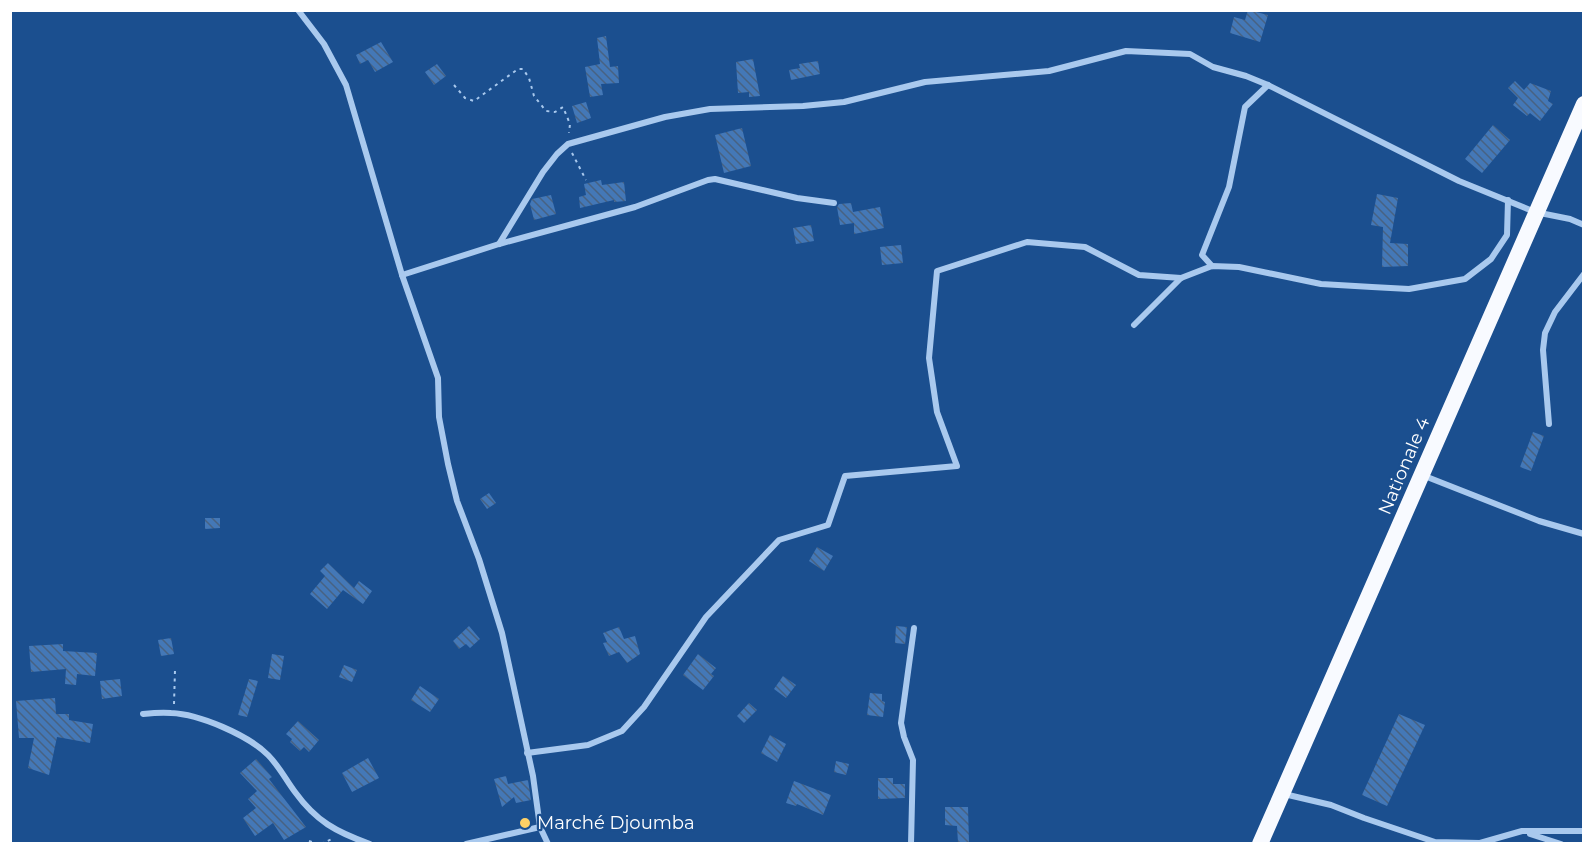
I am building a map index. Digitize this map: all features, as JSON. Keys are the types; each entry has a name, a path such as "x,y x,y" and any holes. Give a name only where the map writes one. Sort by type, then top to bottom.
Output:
{"highway":[{"name":"Nationale 4","path":"1260,843 1584,104"}],"street":[{"path":"298,10 324,44 346,85 402,275 438,378 439,417 447,464 457,501 479,559 502,633 534,784 540,826 548,843"},
{"path":"499,244 543,172 556,154 568,144 654,119 710,109 803,106 844,102 925,82 1049,71 1126,51 1190,54 1213,67 1268,85 1460,181 1535,212 1570,219 1584,225"},
{"path":"1212,266 1202,255 1229,187 1245,107 1268,85"},
{"path":"402,275 499,244 635,207 708,180 834,203"},
{"path":"1134,325 1181,278 1212,266 1239,267 1321,284 1409,289 1465,279 1491,259 1507,235 1508,200"},
{"path":"527,753 588,745 622,731 644,707 706,617 779,540 828,525 845,476 957,466 937,412 929,358 937,271 1026,242 1085,247 1139,275 1181,278"},
{"path":"1549,424 1543,350 1545,333 1555,312 1584,274"},
{"path":"1422,475 1539,521 1584,534"},
{"path":"911,843 913,760 904,737 902,723 914,628"},
{"path":"143,714 172,713 214,724 256,745 276,764 311,812 342,834 370,843"},
{"path":"1283,794 1331,805 1435,842 1480,843 1522,831 1584,831"},
{"path":"466,843 540,826"},
{"path":"1522,831 1561,843"}],"path":[{"path":"454,85 465,98 474,101 518,69 523,69 529,78 534,96 546,111 555,112 563,107 570,124 568,144 586,180"},
{"path":"172,713 176,689 175,670"},
{"path":"309,842 318,843"}],"building":[{"path":"1248,10 1268,15 1260,42 1230,33 1234,17 1245,20"},
{"path":"606,36 610,67 618,66 619,83 601,84 603,95 590,97 585,67 600,64 597,38"},
{"path":"381,42 393,62 375,72 368,60 360,64 356,55"},
{"path":"753,59 760,96 749,97 749,92 738,93 736,62"},
{"path":"818,61 820,74 791,80 789,70 800,68 799,64"},
{"path":"437,64 446,76 434,85 425,72"},
{"path":"1515,81 1524,90 1530,83 1551,91 1548,101 1553,104 1540,121 1530,113 1527,116 1513,105 1518,98 1508,88"},
{"path":"586,102 591,118 577,123 572,106"},
{"path":"1493,125 1510,140 1482,173 1465,159"},
{"path":"742,128 751,166 724,173 715,135"},
{"path":"601,180 602,185 624,182 626,201 614,202 614,200 580,208 579,197 586,195 584,184"},
{"path":"1377,194 1398,198 1390,243 1408,244 1408,266 1382,267 1383,227 1371,225"},
{"path":"551,195 556,214 534,220 530,204 532,199"},
{"path":"851,203 853,212 880,207 884,228 854,234 854,223 840,225 837,207 839,204"},
{"path":"811,225 814,241 796,244 793,228"},
{"path":"901,245 903,263 882,265 880,247"},
{"path":"1533,432 1544,436 1531,471 1520,467"},
{"path":"489,493 496,503 487,509 480,499"},
{"path":"205,518 220,518 220,528 205,529"},
{"path":"817,547 833,556 824,571 809,561"},
{"path":"328,563 354,588 359,581 372,591 363,604 343,590 327,609 310,594 325,576 320,571"},
{"path":"469,626 480,639 470,648 466,644 459,649 453,641"},
{"path":"896,626 907,627 905,644 895,643"},
{"path":"619,627 624,639 635,636 640,654 627,663 619,652 609,656 603,643 607,642 603,633"},
{"path":"171,638 174,654 161,656 158,640"},
{"path":"63,644 63,651 97,653 95,676 77,674 76,685 65,684 66,669 31,672 29,646"},
{"path":"272,654 284,656 280,680 268,678"},
{"path":"698,654 716,668 711,674 714,676 703,690 683,675"},
{"path":"344,665 357,670 352,682 339,677"},
{"path":"783,676 796,685 786,698 774,689"},
{"path":"120,679 122,696 102,699 100,681"},
{"path":"249,679 258,681 247,717 238,715"},
{"path":"420,686 439,699 430,712 411,700"},
{"path":"870,693 882,694 882,701 885,702 883,717 867,715"},
{"path":"55,698 56,714 69,714 69,720 93,724 90,743 57,737 49,775 28,768 34,738 19,738 16,701"},
{"path":"749,703 757,710 744,723 737,716"},
{"path":"1399,714 1425,725 1387,806 1362,795"},
{"path":"298,721 319,740 309,752 304,747 300,751 290,742 292,739 286,734"},
{"path":"770,735 786,744 777,762 761,753"},
{"path":"368,758 379,778 352,792 342,773"},
{"path":"256,759 272,777 269,779 306,827 284,840 273,823 255,836 243,818 256,808 248,799 257,791 240,773"},
{"path":"836,761 849,764 846,775 834,772"},
{"path":"506,776 508,784 528,780 531,800 516,803 514,797 502,807 494,779"},
{"path":"878,778 893,778 893,784 905,784 905,798 878,799"},
{"path":"794,781 831,795 823,815 797,804 796,806 786,803"},
{"path":"945,807 968,807 969,843 958,843 957,826 945,825"}],"place":[{"name":"Marché Djoumba","path":"525,823"}]}
